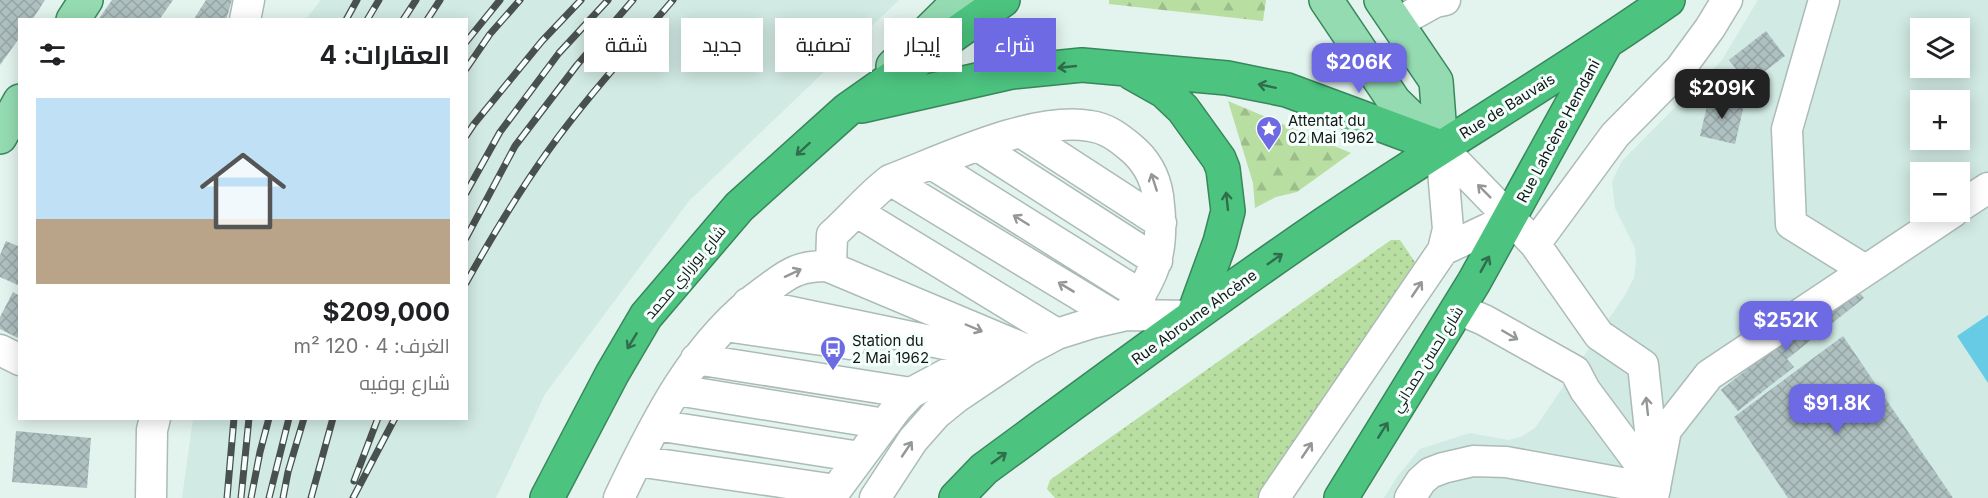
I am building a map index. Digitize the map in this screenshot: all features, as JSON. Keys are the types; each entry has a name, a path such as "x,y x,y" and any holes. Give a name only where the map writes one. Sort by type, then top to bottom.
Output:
{"highway":[{"name":"شارع بوزراري محمد","path":"547,498 612,374 646,316 739,207 846,110 1004,0"},
{"name":"Rue de Bauvais","path":"1441,147 1605,45 1668,0"},
{"name":"Rue Lahcène Hemdani","path":"1511,218 1605,45"},
{"path":"846,110 1012,72 1082,65 1227,78 1287,90 1441,147"},
{"path":"1125,69 1164,91 1183,109 1219,159 1223,169 1228,211 1220,242 1192,316"},
{"name":"Rue Abroune Ahcène","path":"956,498 984,470 1192,316 1327,222 1441,147"},
{"name":"شارع لحسن حمداني","path":"1341,498 1458,309 1511,218"}],"main road":[{"path":"74,18 86,0"},
{"path":"846,110 960,0"},
{"path":"1326,0 1394,101 1441,147"},
{"path":"1389,11 1436,81 1441,147"},
{"path":"0,137 18,104"}],"street":[{"path":"244,18 249,0"},
{"path":"1535,244 1615,135 1680,69 1727,0"},
{"path":"1824,0 1786,129 1791,224 1865,270"},
{"path":"1389,11 1438,1"},
{"path":"637,461 833,494 911,393 954,370 1003,356 1128,309 1152,276 1157,261 1161,223 1158,192 1150,167 1113,133 1090,126 1054,124 978,146 890,180 873,193 857,212 832,235 831,267"},
{"path":"1021,132 1161,223"},
{"path":"978,146 1157,261"},
{"path":"1441,147 1535,244 1599,335 1643,365 1657,492"},
{"path":"1274,498 1443,250 1448,229 1441,147"},
{"path":"932,164 1128,309"},
{"path":"890,180 1128,309 1192,316"},
{"path":"1970,200 1988,188"},
{"path":"857,212 1057,334"},
{"path":"1443,250 1511,218"},
{"path":"1657,492 1666,430 1709,375 1938,222"},
{"path":"624,497 637,461 696,359 748,303 796,270 831,267 1003,356"},
{"path":"748,303 1003,356"},
{"path":"1458,309 1484,320 1575,371 1585,390 1657,492"},
{"path":"725,326 1003,356"},
{"path":"0,350 18,359"},
{"path":"875,498 913,440 936,414 1003,356"},
{"path":"696,359 911,393"},
{"path":"676,390 885,424"},
{"path":"146,422 151,498"},
{"path":"656,425 860,457"},
{"path":"1410,498 1421,481 1430,473 1473,461 1506,462 1657,492"}],"shaded area":[{"path":"321,0 899,0 872,26 872,18 775,18 775,72 824,72 689,201 545,394 496,498 182,498 193,420 468,420 468,18 307,18"},
{"path":"1758,0 1988,0 1988,315 1957,336 1988,383 1988,498 1384,498 1397,477 1420,449 1470,433 1508,440 1521,437 1535,428 1625,295 1634,278 1635,248 1615,208 1612,182 1622,161 1722,60"}],"green space":[{"path":"1109,0 1266,0 1263,21 1109,4"},
{"path":"1228,101 1351,153 1297,192 1276,197 1255,208 1253,183"},
{"path":"1391,240 1400,240 1417,265 1259,498 1055,498 1047,489 1050,480"}],"water":[{"path":"1988,315 1988,383 1957,336"}],"building":[{"path":"0,0 45,0 33,18 18,18 18,40 0,65"},
{"path":"112,0 173,0 160,18 99,18"},
{"path":"206,0 232,0 227,18 195,18"},
{"path":"1766,31 1785,56 1748,84 1729,60"},
{"path":"1709,97 1744,105 1735,144 1700,136"},
{"path":"6,241 18,246 18,285 0,277 0,255"},
{"path":"1853,285 1864,298 1787,359 1794,367 1738,411 1721,390"},
{"path":"13,292 18,295 18,338 0,329 0,317"},
{"path":"1843,336 1953,498 1788,498 1734,417"},
{"path":"16,431 91,438 87,488 12,482"}],"railway":[{"path":"347,18 357,0"},
{"path":"368,18 379,0"},
{"path":"404,18 416,0"},
{"path":"428,18 440,0"},
{"path":"468,40 500,0"},
{"path":"468,66 490,34 520,0"},
{"path":"468,133 542,41 581,0"},
{"path":"468,189 500,132 559,53 608,0"},
{"path":"468,234 515,146 577,65 633,0"},
{"path":"468,280 505,216 548,151 593,93 673,0"},
{"path":"227,498 234,420"},
{"path":"241,498 249,420"},
{"path":"251,498 268,420"},
{"path":"269,498 288,420"},
{"path":"283,498 303,420"},
{"path":"311,498 332,420"},
{"path":"354,481 377,420"},
{"path":"353,498 394,420"}],"place":[{"name":"Attentat du 02 Mai 1962","path":"1269,152"},
{"name":"Station du 2 Mai 1962","path":"833,372"}]}
